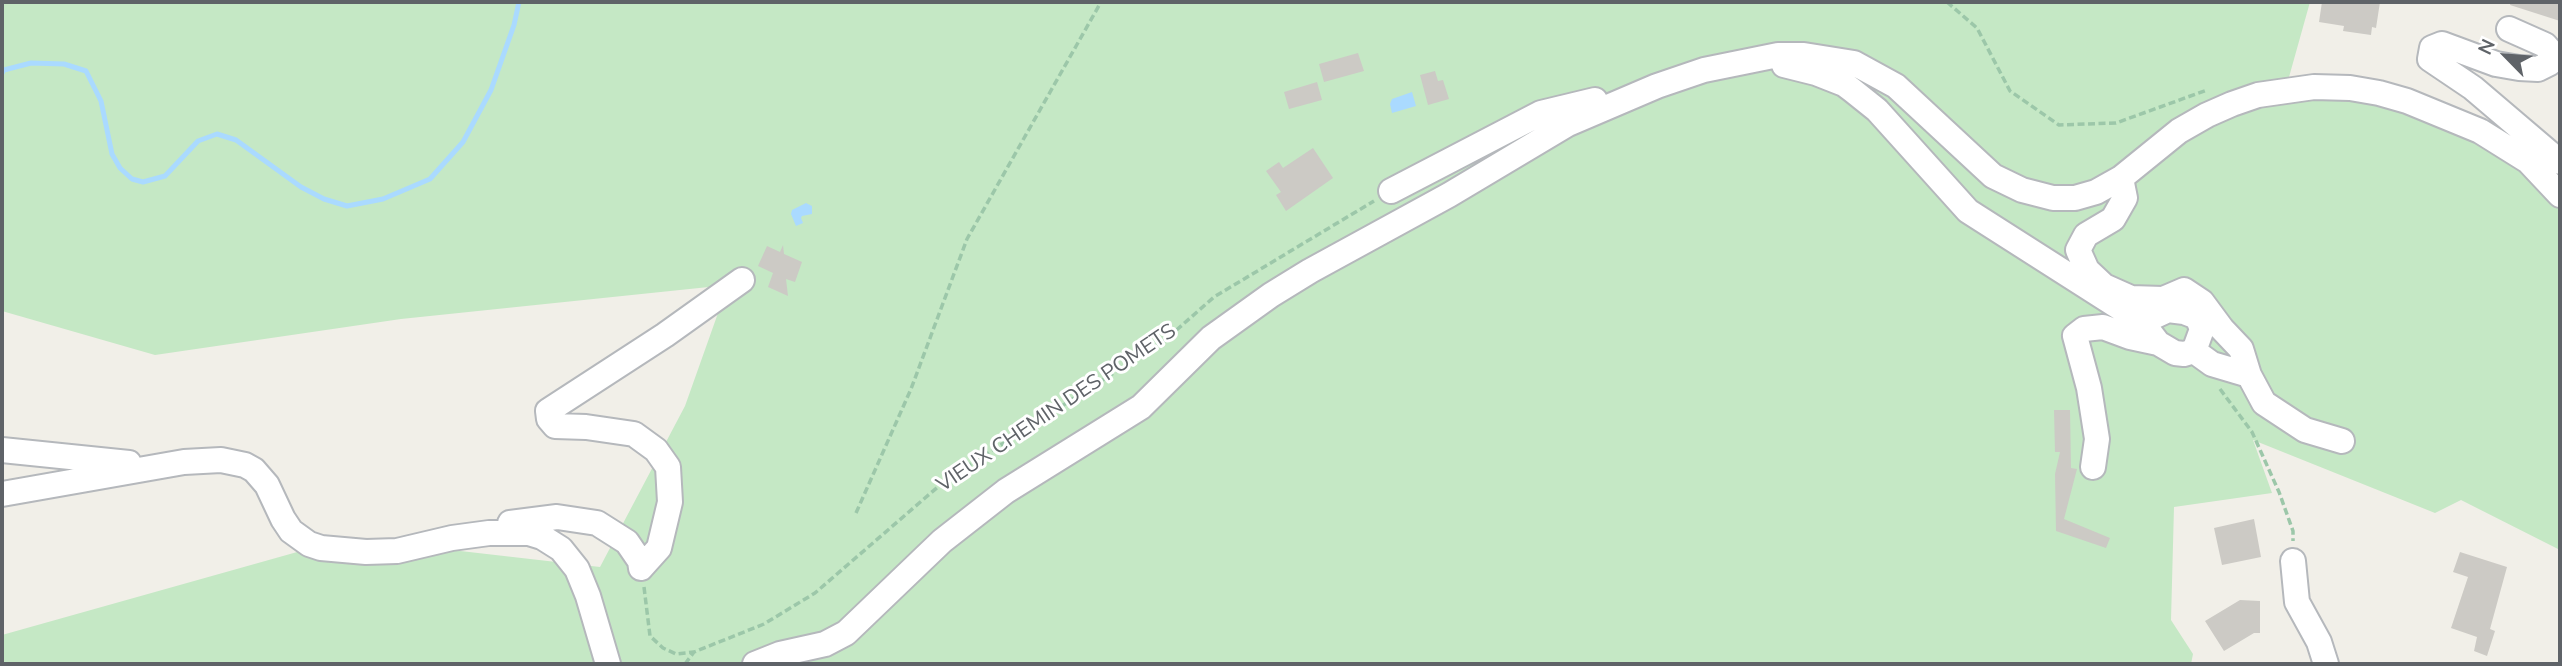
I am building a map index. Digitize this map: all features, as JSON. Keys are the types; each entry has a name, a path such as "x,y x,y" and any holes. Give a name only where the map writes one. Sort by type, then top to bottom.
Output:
{"street":[{"path":"2509,29 2545,45 2552,53 2550,63 2538,69 2496,64 2442,44 2432,48 2430,59 2473,88 2560,162"},
{"path":"755,664 780,654 825,644 846,633 919,560 942,541 1006,491 1141,407 1211,338 1271,295 1449,195 1568,124 1657,86 1703,70 1758,58 1791,55 1829,57 1854,63 1876,74 1913,100 1993,176 2030,193 2053,198 2075,198 2096,192 2121,178 2179,131 2232,104 2286,89 2350,88 2407,101 2480,131 2528,162 2560,195"},
{"path":"1758,58 1816,73 1844,84 1877,110 1968,211 2142,322 2158,343"},
{"path":"1391,191 1541,113 1657,86"},
{"path":"2121,178 2125,198 2113,219 2086,236 2078,250 2087,270 2104,286 2132,298 2163,299 2184,290 2202,302 2241,349 2249,375 2263,403 2305,430 2342,441"},
{"path":"641,568 659,548 670,502 668,467 656,450 634,434 586,427 555,426 549,419 548,411 665,335 742,280"},
{"path":"2142,322 2168,310 2197,317 2202,328 2194,351"},
{"path":"2093,467 2097,439 2089,388 2075,337 2084,328 2103,327 2158,343 2175,353 2194,351"},
{"path":"2194,351 2212,364 2249,375"},
{"path":"2,450 161,466"},
{"path":"2,494 206,460 245,465 261,477 291,531 309,544 321,548 366,552 397,551 508,523 557,517 597,523 627,542 640,561 641,568"},
{"path":"452,538 489,533 529,533 542,537 561,549 577,569 584,584 608,664"},
{"path":"2293,561 2297,602 2319,642 2326,664"}],"path":[{"path":"856,513 911,389 967,239 1068,56 1101,2"},
{"path":"1947,2 1977,28 2010,91 2059,125 2116,123 2207,90"},
{"name":"VIEUX CHEMIN DES POMETS","path":"694,652 764,624 815,593 947,479 1154,348 1214,297 1391,191"},
{"path":"2216,383 2252,432 2279,492 2293,531 2293,561"},
{"path":"641,568 650,636 663,648 676,654 694,652"},
{"path":"685,664 694,652"}],"green space":[{"path":"2,2 2310,2 2284,95 2394,104 2524,165 2560,203 2560,550 2461,500 2435,513 2253,440 2272,493 2174,507 2171,620 2193,654 2191,664 2,664 2,635 347,538 600,567 685,406 728,285 401,319 155,355 2,311"}],"water":[{"path":"1412,92 1416,106 1392,113 1392,99"},
{"path":"806,203 812,206 812,214 802,216 803,223 796,226 792,210"}],"building":[{"path":"2322,2 2380,2 2376,28 2372,27 2371,35 2343,31 2344,26 2319,22"},
{"path":"2511,2 2560,2 2560,21 2510,5"},
{"path":"1358,53 1364,71 1324,82 1319,64"},
{"path":"1435,71 1438,81 1443,80 1449,99 1428,105 1420,75"},
{"path":"1317,82 1322,100 1289,109 1284,92"},
{"path":"1313,148 1333,178 1286,211 1276,195 1281,192 1266,171 1279,162 1283,168"},
{"path":"783,245 784,254 802,262 795,282 786,279 788,296 768,287 773,273 758,266 767,246 780,252"},
{"path":"2054,410 2070,410 2071,468 2077,469 2064,519 2110,538 2106,548 2056,531 2055,474 2060,452 2055,452"},
{"path":"2254,519 2261,557 2222,565 2214,528"},
{"path":"2460,552 2507,567 2490,629 2495,631 2487,656 2474,651 2477,637 2451,628 2468,577 2453,572"},
{"path":"2240,600 2260,601 2260,633 2254,633 2224,651 2205,621"}],"waterway":[{"path":"2,73 4,70 31,63 64,64 86,71 101,101 112,154 120,168 132,179 143,182 165,176 198,141 217,134 236,140 301,187 324,199 347,206 383,199 430,179 463,142 491,90 514,25 519,2"}]}
